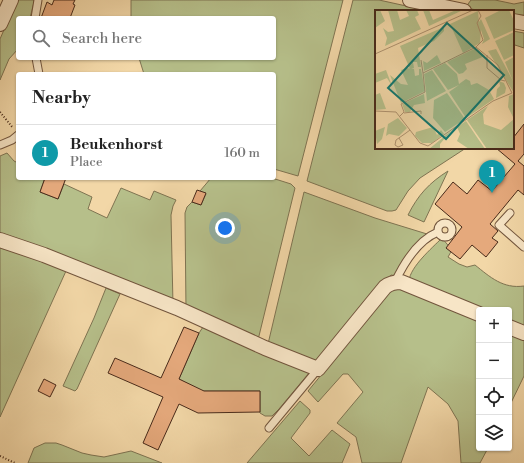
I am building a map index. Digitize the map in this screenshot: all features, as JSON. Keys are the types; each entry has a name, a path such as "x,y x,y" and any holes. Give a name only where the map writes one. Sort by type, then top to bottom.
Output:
{"street":[{"path":"0,24 11,0"},
{"path":"410,0 459,10"},
{"path":"514,21 524,23"},
{"path":"0,240 44,255 177,308 318,370 385,287 390,283 401,282 476,313"},
{"path":"512,327 524,333"}],"lane":[{"path":"35,16 38,0"},
{"path":"36,60 40,72"},
{"path":"0,145 16,137"},
{"path":"510,213 499,225 524,247"},
{"path":"395,282 409,256 431,235 438,232"},
{"path":"269,428 318,370"}],"path":[{"path":"0,112 10,123"},
{"path":"0,456 15,463"}],"green space":[{"path":"17,0 34,0 30,16 16,16 16,51 9,59 0,80 0,39"},
{"path":"131,0 343,0 298,176 276,170 276,72 143,72 140,60 276,60 276,16 131,16"},
{"path":"353,0 379,0 424,10 375,10 375,149 464,149 420,178 408,191 396,210 392,211 387,211 307,181"},
{"path":"471,0 495,0 514,4 524,2 524,19 514,17 514,10 477,10 465,8"},
{"path":"514,31 524,33 524,48 515,45 514,48"},
{"path":"7,153 16,162 16,180 44,180 40,192 58,199 64,184 92,197 88,209 107,218 121,188 150,200 154,191 176,200 171,215 173,305 0,237 0,156"},
{"path":"448,171 424,222 408,215 416,201 425,190 435,180"},
{"path":"276,179 291,184 295,188 258,340 186,310 185,213 187,207 192,202 201,205 206,194 200,191 209,180"},
{"path":"304,192 375,218 427,234 410,253 397,276 391,275 318,363 268,344"},
{"path":"442,238 452,250 448,257 459,264 467,267 475,265 492,278 503,284 510,286 524,286 524,330 512,324 512,307 476,307 476,309 409,281 413,270 427,252"},
{"path":"0,248 25,254 66,271 0,417"},
{"path":"397,287 476,320 476,451 486,451 480,463 461,463 458,421 448,404 428,387 401,463 362,463 356,437 337,423 363,392 348,374 343,374 318,402 308,391 393,288"},
{"path":"106,288 120,294 75,391 63,386"},
{"path":"203,327 309,373 272,416 265,416 260,413 260,391 201,391 179,379"},
{"path":"512,334 524,339 524,376 512,401"},
{"path":"300,401 310,410 310,413 291,438 309,456 332,430 350,444 342,463 247,463"},
{"path":"45,443 56,443 82,453 104,457 131,451 162,463 28,463 34,448"}],"building":[{"path":"54,0 75,0 73,4 75,5 71,16 42,16 47,2 52,5"},
{"path":"524,124 524,154 518,161 524,166 524,195 518,190 490,224 498,231 492,238 498,242 486,257 472,245 460,259 446,248 462,227 435,204 453,182 467,194 478,180 492,191 515,164 497,149 514,149 514,137"},
{"path":"44,180 65,180 58,199 40,192"},
{"path":"197,190 206,193 201,205 192,202"},
{"path":"184,327 199,333 179,379 204,391 260,391 260,412 198,413 179,404 158,450 143,443 163,397 108,373 115,358 161,378"},
{"path":"44,379 56,385 50,397 38,391"}],"place":[{"name":"Beukenhorst","path":"492,193"}]}
